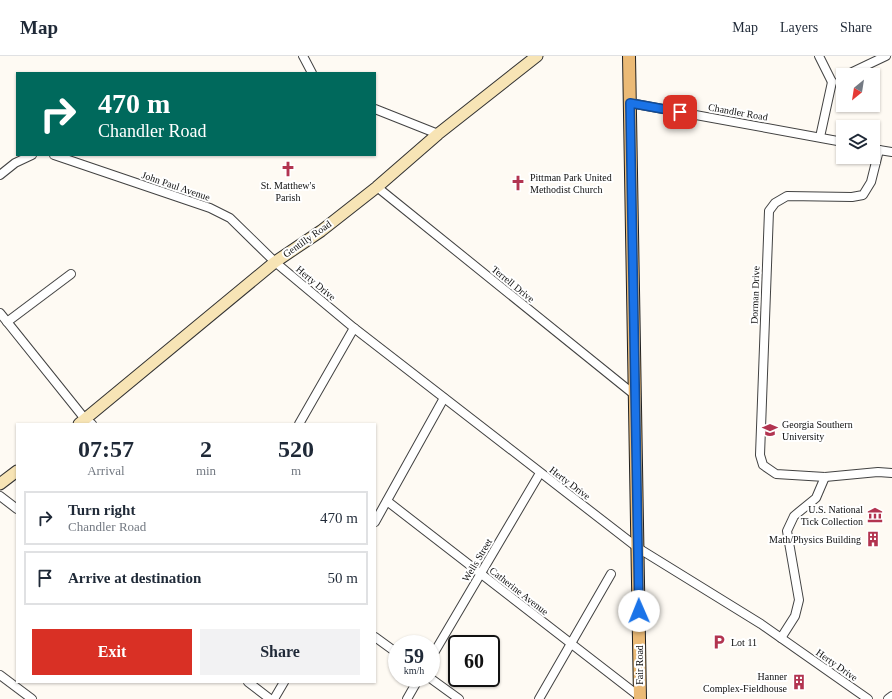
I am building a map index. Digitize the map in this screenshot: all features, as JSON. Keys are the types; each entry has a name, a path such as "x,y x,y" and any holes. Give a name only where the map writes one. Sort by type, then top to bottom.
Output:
{"main road":[{"name":"Fair Road","path":"629,56 640,698"}],"street":[{"path":"303,56 311,72"},
{"path":"819,56 832,82 820,137"},
{"path":"861,68 886,56"},
{"name":"Gentilly Road","path":"85,422 275,262 320,232 377,187 438,134 531,58"},
{"path":"832,82 836,80"},
{"name":"Chandler Road","path":"630,103 836,140"},
{"path":"376,109 438,134"},
{"path":"880,150 892,152"},
{"path":"0,174 14,163 30,156"},
{"name":"John Paul Avenue","path":"57,156 210,208 230,218 275,262"},
{"name":"Dorman Drive","path":"874,164 871,182 863,195 852,197 787,196 775,203 769,211 760,455 763,465 776,474 825,477 878,472 892,473"},
{"name":"Terrell Drive","path":"377,187 636,396"},
{"name":"Herty Drive","path":"275,262 354,328 638,548 781,638 868,699"},
{"path":"7,322 71,274"},
{"path":"0,313 85,422"},
{"path":"300,423 354,328"},
{"path":"376,520 444,398"},
{"path":"0,484 16,472"},
{"name":"Wells Street","path":"440,643 540,473"},
{"path":"781,638 795,616 799,600 787,531 794,516 816,498 825,477"},
{"path":"0,496 16,508"},
{"name":"Catherine Avenue","path":"387,501 640,698"},
{"path":"539,699 570,643 612,574"},
{"path":"376,638 388,646"},
{"path":"0,675 32,699"},
{"path":"249,683 270,699"},
{"path":"274,699 283,683"},
{"path":"440,685 459,699"},
{"path":"407,699 414,687"},
{"path":"888,699 892,696"}],"place":[{"name":"St. Matthew's Parish","path":"288,169"},
{"name":"Pittman Park United Methodist Church","path":"518,183"},
{"name":"Georgia Southern University","path":"770,430"},
{"name":"U.S. National Tick Collection","path":"875,515"},
{"name":"Math/Physics Building","path":"873,539"},
{"name":"Lot 11","path":"719,642"},
{"name":"Hanner Complex-Fieldhouse","path":"799,682"}],"route":[{"path":"639,611 630,103 680,112"}]}
